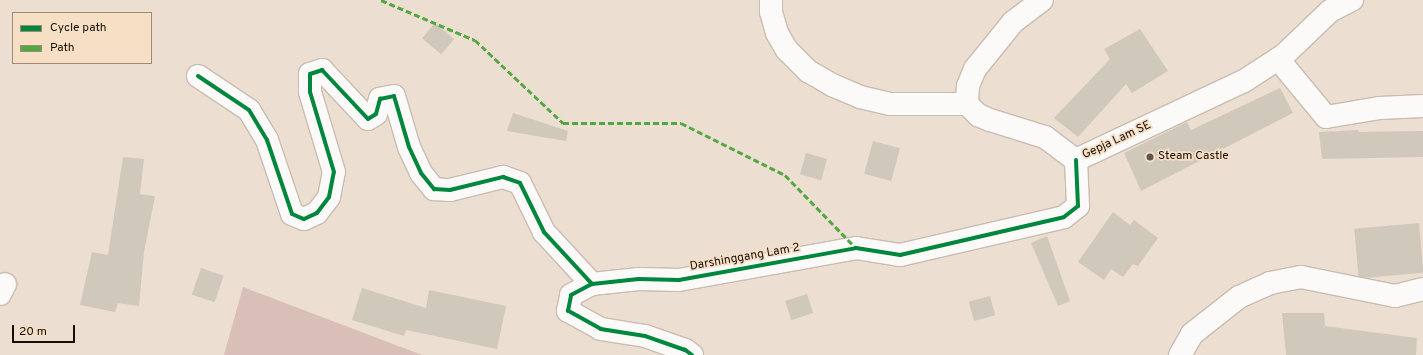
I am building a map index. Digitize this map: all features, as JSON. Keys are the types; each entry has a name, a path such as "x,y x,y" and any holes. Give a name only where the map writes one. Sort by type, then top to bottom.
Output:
{"street":[{"path":"771,0 771,12 777,33 787,50 808,71 832,85 860,97 890,104 967,104 968,86 975,69 1013,22 1042,0"},
{"name":"Gepja Lam SE","path":"967,104 978,115 1046,137 1076,160 1244,81 1278,59 1305,37 1314,24 1330,11 1352,0"},
{"path":"1278,59 1326,117 1380,108 1423,106"},
{"path":"198,76 249,110 267,140 292,214 304,219 317,213 330,197 334,172 310,92 310,74 322,70 368,119 376,114 380,99 394,96 409,147 421,173 434,189 450,190 503,177 520,182 544,232 592,284 571,295 568,311 601,329 645,336 685,350 692,355"},
{"name":"Darshinggang Lam 2","path":"592,284 639,279 679,280 856,248 900,255 1064,217 1078,206 1076,160"},
{"path":"1180,355 1192,334 1239,296 1270,282 1301,277 1395,296 1421,294"}],"shaded area":[{"path":"243,287 422,355 224,355"}],"building":[{"path":"435,23 454,39 441,54 422,38"},
{"path":"1140,29 1168,71 1132,93 1126,84 1078,137 1054,118 1110,59 1104,49"},
{"path":"1280,88 1293,113 1141,191 1124,153 1187,122 1191,130"},
{"path":"513,113 568,131 566,141 507,131"},
{"path":"1358,130 1359,132 1423,131 1423,157 1322,159 1319,132"},
{"path":"873,141 900,148 891,181 864,174"},
{"path":"806,153 827,159 821,180 800,174"},
{"path":"123,157 144,159 140,194 155,196 144,252 139,306 118,303 115,312 80,305 92,252 108,255"},
{"path":"1113,212 1130,225 1134,220 1158,238 1138,266 1133,264 1123,277 1111,269 1104,280 1078,262"},
{"path":"1419,223 1423,273 1359,278 1354,229"},
{"path":"1047,236 1070,301 1058,306 1031,243"},
{"path":"201,268 224,276 215,302 192,294"},
{"path":"362,288 426,308 429,290 506,306 497,349 406,330 404,336 352,320"},
{"path":"807,294 813,313 791,320 785,301"},
{"path":"990,296 995,315 974,321 969,302"},
{"path":"1282,313 1324,313 1325,326 1417,338 1416,355 1286,355"}],"marked path":[{"path":"381,0 475,40 563,123 681,123 785,175 856,248"}],"cycle path":[{"path":"198,76 249,110 267,140 292,214 304,219 317,213 329,197 334,172 310,92 310,74 322,70 368,119 376,114 380,99 394,96 409,147 421,173 434,189 450,190 503,177 520,183 544,232 592,284"},
{"path":"692,355 685,350 645,336 601,329 568,311 571,295 592,284 639,279 679,280 856,248 900,255 1064,217 1078,206 1076,160"}],"place":[{"name":"Steam Castle","path":"1150,157"}]}
